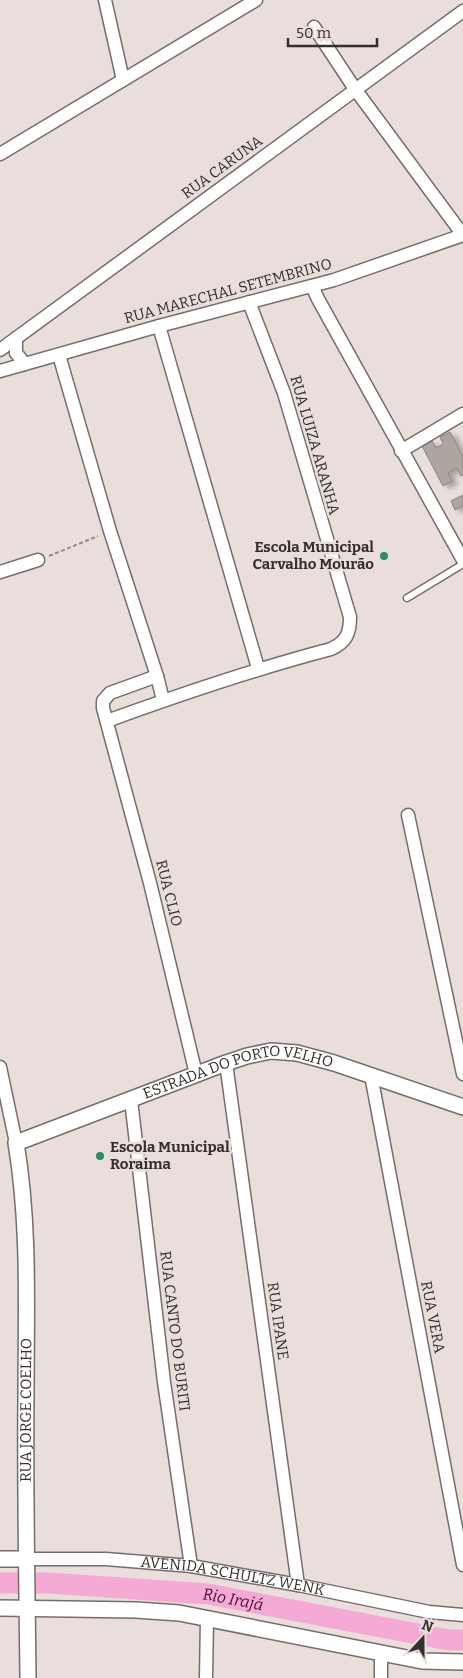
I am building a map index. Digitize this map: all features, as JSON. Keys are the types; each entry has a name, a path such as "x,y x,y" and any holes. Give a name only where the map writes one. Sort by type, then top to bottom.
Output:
{"street":[{"path":"105,0 123,80"},
{"path":"0,154 256,0"},
{"name":"RUA CARUNA","path":"0,350 463,11"},
{"path":"314,27 355,89 463,235"},
{"name":"RUA MARECHAL SETEMBRINO","path":"0,371 159,326 312,286 388,262 463,235"},
{"path":"312,286 463,562"},
{"name":"RUA LUIZA ARANHA","path":"249,302 284,393 350,618 350,629 347,638 341,644 331,649 258,668"},
{"path":"107,721 258,668 159,326"},
{"path":"16,338 16,353 25,364"},
{"path":"59,355 110,531 163,700"},
{"path":"401,451 463,414"},
{"path":"0,572 38,560"},
{"name":"RUA CLIO","path":"157,676 106,695 102,708 150,883 196,1074"},
{"path":"408,815 463,1074"},
{"name":"ESTRADA DO PORTO VELHO","path":"16,1143 226,1062 271,1051 296,1053 371,1075 463,1107"},
{"name":"RUA IPANE","path":"226,1062 298,1585"},
{"path":"0,1067 16,1143"},
{"name":"RUA VERA","path":"371,1075 463,1565"},
{"name":"RUA CANTO DO BURITI","path":"131,1100 164,1382 191,1566"},
{"name":"RUA JORGE COELHO","path":"16,1143 23,1191 26,1245 28,1678"},
{"name":"AVENIDA SCHULTZ WENK","path":"0,1559 26,1564 106,1559 191,1566 298,1585 429,1612 463,1615"},
{"path":"0,1608 27,1602 179,1613 381,1653 422,1660 463,1662"},
{"path":"206,1678 208,1618"},
{"path":"381,1653 381,1678"}],"lane":[{"path":"407,598 463,562"}],"path":[{"path":"38,560 110,531"}],"building":[{"path":"450,432 463,457 463,475 461,476 457,468 448,473 452,481 443,486 422,446 432,441 436,448 443,444 440,437"},
{"path":"463,495 463,506 455,510 451,501"}],"waterway":[{"name":"Rio Irajá","path":"0,1583 49,1583 208,1594 449,1640 463,1640"}],"place":[{"name":"Escola Municipal Carvalho Mourão","path":"384,556"},
{"name":"Escola Municipal Roraima","path":"100,1156"}]}
